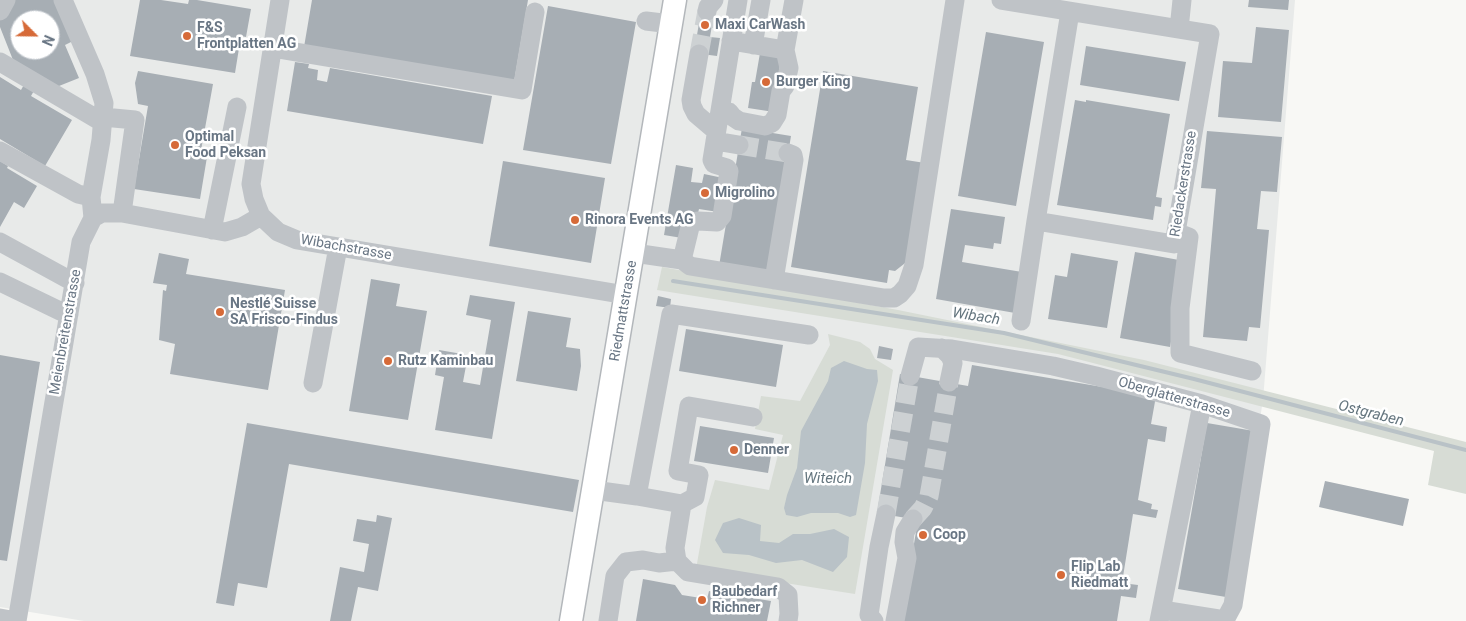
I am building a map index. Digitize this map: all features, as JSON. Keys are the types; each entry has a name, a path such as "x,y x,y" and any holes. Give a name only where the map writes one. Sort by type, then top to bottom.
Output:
{"main road":[{"name":"Riedmattstrasse","path":"571,621 675,0"}],"street":[{"path":"0,11 6,0"},
{"path":"62,0 94,74 104,103 91,197 93,218 102,213 122,213 225,232 261,216"},
{"name":"Wibachstrasse","path":"280,0 251,184 261,216 278,232 297,240 626,296"},
{"path":"738,0 742,43"},
{"path":"682,260 691,222 717,222 722,216 729,171 727,168 712,162 716,136 742,43 761,0"},
{"path":"724,111 739,121 766,126 775,120 789,68 785,50 794,0"},
{"path":"634,253 682,260 690,266 890,298 900,294 907,286 914,265 955,0"},
{"name":"Riedackerstrasse","path":"1001,0 1052,4 1070,12 1210,34 1174,244 1036,221"},
{"path":"1179,29 1182,0"},
{"path":"272,48 522,90 535,12"},
{"path":"1020,321 1070,12"},
{"path":"646,21 671,24"},
{"path":"742,43 785,50"},
{"path":"699,54 691,100 692,106 696,114 716,136 739,145"},
{"path":"0,62 103,119 134,120 122,213"},
{"path":"212,230 236,107"},
{"path":"0,151 78,194 91,197"},
{"path":"774,280 794,157 792,154 788,154"},
{"name":"Meienbreitenstrasse","path":"17,621 81,242 93,218"},
{"path":"1176,232 1189,237 1180,308 1180,353 1252,371"},
{"path":"0,242 75,283"},
{"path":"313,383 338,247"},
{"path":"0,282 69,314"},
{"path":"637,496 671,314 809,335"},
{"name":"Oberglatterstrasse","path":"910,376 918,347 942,348 1053,366 1202,404 1261,424 1233,605 1225,620"},
{"path":"942,348 950,356 953,363 949,382"},
{"path":"1202,404 1160,616 1225,620"},
{"path":"593,490 682,504 695,497 699,475 678,471 688,406 753,417"},
{"path":"682,504 675,548 677,561 688,572 778,586 788,595 788,621"},
{"path":"870,619 879,546 895,519 905,532 902,549"},
{"path":"879,546 890,545 902,549 907,558 894,621"},
{"path":"608,621 615,576 626,562 643,560 659,563 677,561"},
{"path":"0,618 17,621"}],"shaded area":[{"path":"0,0 1295,0 1263,400 1228,621 84,621 0,607"},
{"path":"662,267 898,310 1144,360 1466,442 1466,494 1428,485 1434,451 1058,354 657,290"},
{"path":"828,334 860,342 870,349 875,359 893,370 855,594 696,569 707,507 715,480 769,490 783,435 755,429 761,396 800,401 830,345"}],"water":[{"name":"Witeich","path":"844,361 867,369 877,370 878,381 867,424 865,463 856,515 850,517 838,513 811,513 797,517 786,515 784,508 797,468 801,431 828,381 831,368"},
{"path":"739,518 761,525 760,541 779,543 793,534 810,534 834,529 849,537 847,557 833,572 802,560 776,563 749,555 723,553 715,540 723,523"}],"building":[{"path":"12,0 56,0 73,41 65,45 79,78 54,88 40,80 31,96 72,120 45,166 0,139 0,77 21,90 30,74 15,65 13,60 60,60 60,10 10,10 10,52 0,27 0,20"},
{"name":"F&S Frontplatten AG","path":"140,0 161,0 188,4 189,0 197,0 251,9 246,37 241,36 235,73 130,56"},
{"path":"312,0 528,0 514,82 304,47"},
{"path":"1249,0 1289,0 1288,10 1248,7"},
{"path":"548,6 636,22 611,164 523,150"},
{"name":"Maxi CarWash","path":"701,11 714,13 710,37 720,38 717,56 694,53"},
{"path":"1256,27 1289,30 1281,122 1218,117 1223,61 1252,63"},
{"path":"986,32 1044,42 1016,206 958,196"},
{"path":"1086,46 1186,62 1179,101 1080,85"},
{"name":"Burger King","path":"760,53 781,56 774,112 748,108 752,82 755,82"},
{"path":"295,62 309,64 308,68 318,70 317,80 327,82 330,68 492,96 483,144 287,111"},
{"path":"138,71 213,84 200,156 207,157 200,199 134,189 148,106 138,104 135,83"},
{"path":"823,71 918,87 906,160 925,163 909,260 895,271 889,270 887,283 791,267"},
{"path":"1075,100 1086,102 1086,100 1170,114 1156,197 1162,198 1161,207 1155,206 1153,220 1057,205"},
{"path":"742,128 791,136 768,274 719,266"},
{"path":"1207,131 1282,137 1277,192 1261,191 1257,229 1269,230 1260,328 1249,327 1247,341 1203,337 1216,189 1201,188"},
{"path":"0,161 8,166 7,168 37,186 24,208 14,202 0,227"},
{"path":"503,161 605,178 591,263 489,246"},
{"path":"676,165 693,168 691,182 702,183 704,174 723,178 718,212 699,209 698,213 686,211 682,238 664,235"},
{"path":"951,209 1005,217 1001,244 994,243 993,249 965,245 962,262 1022,272 1015,313 936,299"},
{"path":"1135,252 1179,260 1178,303 1170,347 1120,338"},
{"path":"159,253 189,259 186,274 285,290 268,390 170,374 175,344 159,340 163,290 166,291 167,285 153,283"},
{"path":"1071,253 1118,261 1107,328 1048,319 1055,275 1067,277"},
{"name":"Rutz Kaminbau","path":"371,279 400,284 396,306 427,311 408,420 349,411"},
{"path":"470,295 515,302 492,439 435,430 444,377 435,375 439,350 468,355 463,382 480,385 491,320 466,315"},
{"path":"658,296 671,299 670,308 656,306"},
{"path":"528,311 571,318 566,347 580,349 581,366 577,391 516,381"},
{"path":"686,329 783,345 776,387 679,371"},
{"path":"879,346 893,349 891,360 877,358"},
{"path":"0,355 40,362 7,561 0,560"},
{"path":"972,365 1156,396 1151,424 1167,427 1165,442 1148,439 1138,500 1152,504 1151,509 1158,510 1156,518 1133,514 1122,583 1138,585 1136,598 1121,596 1117,621 901,621 918,520 877,513 900,374 968,386"},
{"path":"247,423 579,480 573,512 289,464 267,588 238,583 234,606 216,603"},
{"path":"1207,423 1254,431 1226,597 1178,589"},
{"name":"Denner","path":"700,426 774,438 768,473 694,461"},
{"path":"1325,481 1409,499 1403,526 1319,507"},
{"path":"377,515 392,518 378,591 358,587 351,621 330,621 340,567 364,572 369,544 353,541 357,519 376,522"},
{"name":"Baubedarf Richner","path":"643,579 675,585 682,595 707,599 709,591 771,601 767,621 636,621"}],"waterway":[{"name":"Wibach","path":"673,281 1004,333 1194,379 1466,450"}],"tunnel":[{"path":"699,54 707,11"},
{"path":"739,145 788,153"},
{"path":"886,514 910,376"},
{"path":"913,519 923,508 929,496 949,382"}],"place":[{"name":"Maxi CarWash","path":"705,25"},
{"name":"F&S Frontplatten AG","path":"187,36"},
{"name":"Burger King","path":"766,82"},
{"name":"Optimal Food Peksan","path":"175,145"},
{"name":"Migrolino","path":"705,193"},
{"name":"Rinora Events AG","path":"575,220"},
{"name":"Nestlé Suisse SA Frisco-Findus","path":"220,312"},
{"name":"Rutz Kaminbau","path":"388,361"},
{"name":"Denner","path":"734,450"},
{"name":"Coop","path":"923,535"},
{"name":"Flip Lab Riedmatt","path":"1061,575"},
{"name":"Baubedarf Richner","path":"702,600"}],"water label":[{"name":"Ostgraben","path":"1371,414"}]}
